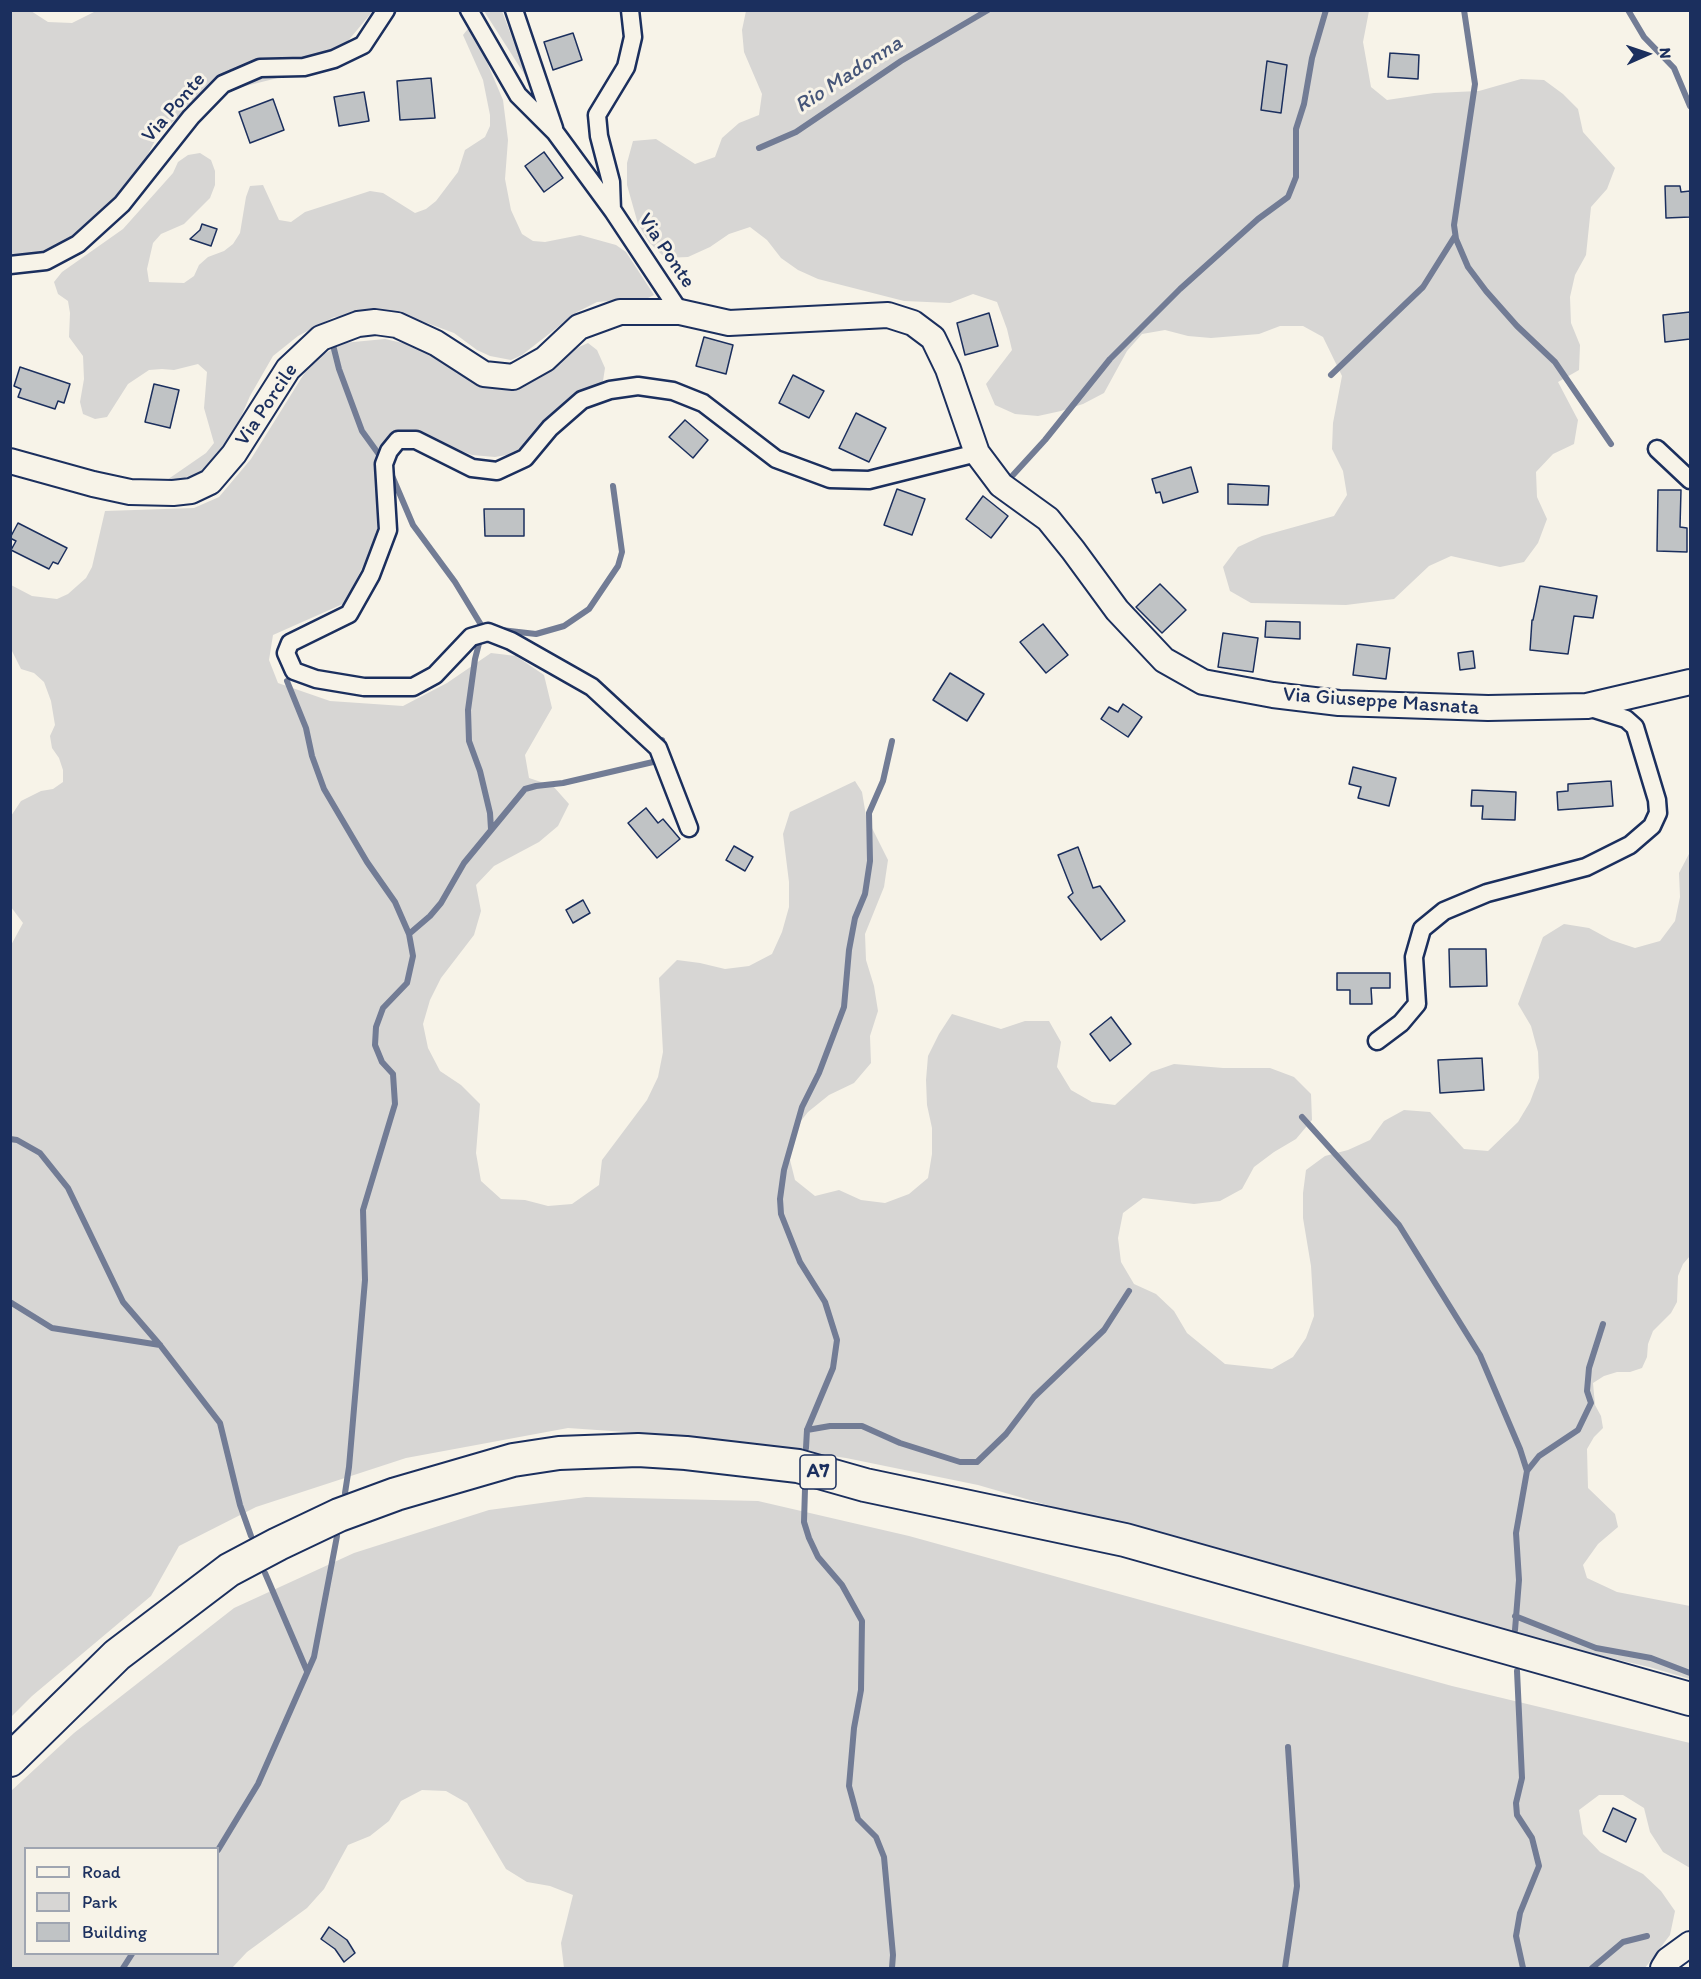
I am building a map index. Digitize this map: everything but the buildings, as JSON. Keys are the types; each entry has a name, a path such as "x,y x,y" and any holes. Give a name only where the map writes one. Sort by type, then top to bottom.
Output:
{"highway":[{"name":"A7","path":"10,1760 117,1655 229,1570 278,1544 339,1515 396,1494 513,1460 559,1454 638,1450 798,1466 865,1485 1125,1540 1690,1699"}],"street":[{"name":"Via Ponte","path":"10,265 46,261 78,244 122,204 191,117 223,84 260,68 304,67 334,59 363,45 386,10"},
{"name":"Via Ponte","path":"469,10 518,95 555,132 613,211 680,312"},
{"path":"514,10 555,132"},
{"path":"613,211 611,182 599,135 597,115 626,67 633,37 630,10"},
{"name":"Via Porcile","path":"10,461 130,492 191,491 210,482 234,454 288,369 321,338 330,334 358,324 375,322 397,324 436,343 484,374 513,377 545,359 579,327 620,312 680,312"},
{"name":"Via Giuseppe Masnata","path":"680,312 729,323 888,315 913,323 933,338 948,369 977,453 1001,485 1048,519 1117,610 1164,660 1203,682 1273,695 1339,703 1488,708 1587,706 1690,681"},
{"path":"689,828 658,748 592,687 511,641 488,632 471,637 435,675 413,687 364,687 316,679 294,671 286,653 290,643 349,614 371,575 388,530 384,464 389,451 398,440 416,440 472,468 497,471 525,458 550,428 582,400 610,390 638,386 673,391 703,403 776,459 830,479 869,480 977,453"},
{"path":"1657,449 1690,480"},
{"path":"1377,1041 1401,1023 1417,1004 1414,957 1422,929 1444,911 1487,893 1586,867 1630,845 1652,826 1658,813 1658,800 1635,727 1626,719 1587,706"},
{"path":"1663,1968 1668,1960 1690,1944"}],"green space":[{"path":"98,10 373,11 342,48 306,71 205,96 159,133 135,179 97,221 51,254 11,261 11,11 31,11 48,22 72,23"},
{"path":"484,11 502,11 528,80"},
{"path":"746,11 1369,11 1363,42 1371,87 1387,100 1434,93 1479,91 1521,79 1544,80 1578,109 1583,132 1615,168 1607,189 1591,207 1586,255 1575,275 1570,297 1571,323 1580,345 1579,370 1558,382 1578,420 1574,444 1553,454 1536,472 1537,497 1547,519 1538,543 1524,562 1500,567 1451,556 1429,566 1394,599 1346,605 1251,603 1230,591 1223,567 1238,547 1262,536 1334,516 1347,495 1343,471 1332,449 1333,423 1342,376 1323,337 1303,326 1280,326 1259,334 1211,338 1188,336 1165,330 1142,334 1127,351 1104,393 1083,404 1061,411 1038,416 1015,414 995,405 986,384 1012,350 997,302 973,294 950,303 904,301 818,279 798,270 781,258 767,240 750,227 729,234 710,247 688,257 665,258 649,242 638,224 627,185 627,163 633,141 656,139 695,164 715,157 722,138 739,123 759,115 762,94 744,52 742,30"},
{"path":"471,25 503,100 508,140 505,179 511,210 522,234 533,241 545,242 580,235 616,245 626,252 654,295 648,298 597,302 577,312 522,355 511,360 490,356 477,350 454,333 424,322 381,314 334,317 298,336 273,356 250,396 227,449 199,477 178,483 164,482 206,453 214,443 204,408 207,372 198,364 174,370 149,370 128,384 107,417 95,419 83,414 80,402 84,379 83,356 69,337 68,301 58,294 54,282 62,272 123,229 173,173 178,162 188,155 200,153 211,160 215,171 215,185 210,198 184,224 161,234 153,243 147,269 149,282 184,283 194,276 199,265 208,257 224,251 233,244 240,233 250,186 263,185 279,220 291,222 305,212 370,191 383,193 415,213 426,209 436,201 458,172 465,150 485,137 490,126 483,80 463,35"},
{"path":"385,339 416,346 502,388 528,383 568,352 588,343 597,350 605,368 603,381 518,453 495,457 472,455 415,433 396,435 383,443 378,463 377,537 345,603 273,635 269,660 278,683 330,701 403,706 447,683 491,653 516,656 544,675 552,708 525,755 529,778 553,786 569,804 558,826 539,842 494,866 476,885 481,911 474,935 441,978 430,1000 423,1024 428,1048 440,1071 461,1085 480,1104 476,1153 481,1181 501,1199 525,1200 548,1206 572,1204 599,1185 602,1160 647,1100 658,1077 663,1052 659,978 677,960 725,969 749,966 772,954 782,932 789,907 789,882 783,834 790,812 855,781 862,792 866,816 888,860 884,887 865,934 866,960 874,986 878,1011 870,1036 871,1063 854,1083 829,1095 808,1112 792,1132 789,1156 795,1180 815,1196 839,1190 861,1200 885,1203 909,1194 928,1178 932,1154 932,1128 927,1105 928,1056 952,1014 1001,1029 1025,1021 1049,1021 1061,1042 1057,1067 1071,1090 1092,1102 1115,1105 1151,1072 1174,1064 1223,1068 1270,1068 1294,1077 1311,1094 1312,1120 1296,1139 1254,1167 1242,1189 1220,1201 1194,1204 1143,1198 1123,1213 1118,1238 1121,1262 1134,1284 1156,1294 1174,1311 1187,1333 1225,1364 1272,1369 1293,1357 1306,1338 1314,1316 1311,1266 1303,1218 1306,1170 1325,1156 1348,1150 1370,1140 1384,1121 1404,1110 1430,1112 1464,1149 1488,1151 1518,1122 1530,1102 1539,1078 1538,1052 1531,1026 1518,1004 1543,937 1564,924 1589,928 1611,940 1635,948 1660,941 1675,921 1680,897 1679,873 1690,852 1690,1256 1683,1264 1678,1276 1677,1302 1671,1313 1653,1331 1642,1368 1630,1372 1617,1372 1593,1383 1595,1405 1601,1416 1603,1428 1587,1449 1588,1488 1615,1514 1618,1527 1598,1544 1583,1565 1587,1578 1617,1592 1690,1606 1690,1679 1649,1667 1423,1614 978,1485 846,1458 698,1437 568,1428 406,1458 256,1507 179,1546 151,1596 32,1696 11,1717 10,947 23,923 11,907 11,816 21,801 41,791 53,789 63,782 63,770 52,748 50,736 55,725 51,701 44,682 34,673 21,669 11,649 11,585 32,596 57,599 68,594 86,578 92,567 105,511 194,508 219,497 251,459 312,361 343,343"},
{"path":"586,1497 758,1501 909,1536 1452,1686 1690,1743 1690,1868 1663,1852 1650,1832 1644,1808 1623,1795 1599,1795 1579,1810 1583,1834 1600,1852 1643,1874 1661,1891 1675,1911 1670,1935 1645,1968 564,1968 561,1943 573,1895 550,1886 527,1882 506,1869 467,1803 446,1791 422,1790 401,1801 389,1821 370,1836 348,1845 324,1889 307,1908 247,1952 232,1968 11,1968 11,1791 74,1733 234,1608 354,1553 489,1510"}],"waterway":[{"name":"Rio Madonna","path":"759,148 796,132 901,61 988,10"},
{"path":"1013,475 1045,440 1110,359 1180,289 1258,219 1288,197 1296,177 1296,129 1304,104 1312,58 1326,10"},
{"path":"1464,10 1475,84 1454,225 1456,239 1468,267 1486,291 1517,326 1555,362 1611,444"},
{"path":"1628,10 1644,37 1674,68 1690,106"},
{"path":"1331,375 1423,287 1455,236"},
{"path":"332,341 339,369 362,431 383,460"},
{"path":"390,471 413,525 455,582 483,628 475,659 468,710 469,741 480,771 490,813 491,829"},
{"path":"501,630 536,634 564,626 589,609 618,566 622,552 613,486"},
{"path":"287,681 306,728 312,756 324,789 367,862 395,902 409,934 413,956 407,983 383,1008 376,1027 375,1045 382,1062 393,1074 395,1104 363,1210 365,1280 345,1493"},
{"path":"409,934 441,903 464,863 525,789 563,783 653,762 662,740"},
{"path":"806,1448 807,1430 833,1368 837,1340 825,1302 800,1262 781,1214 780,1199 784,1170 802,1107 819,1073 844,1007 849,950 855,918 865,894 870,861 869,813 883,781 892,741"},
{"path":"1302,1117 1399,1225 1480,1355 1520,1449 1527,1471 1516,1533 1519,1580 1515,1630"},
{"path":"10,1139 17,1140 40,1153 68,1188 123,1302 160,1345 220,1423 240,1505 251,1536"},
{"path":"807,1430 830,1426 862,1426 900,1443 960,1462 977,1462 1006,1434 1034,1397 1104,1330 1129,1291"},
{"path":"10,1302 52,1328 160,1345"},
{"path":"1527,1471 1539,1456 1578,1430 1591,1403 1587,1391 1589,1368 1603,1324"},
{"path":"805,1489 804,1522 809,1538 818,1557 842,1585 862,1621 861,1690 854,1728 849,1786 858,1819 876,1837 884,1857 893,1955 892,1968"},
{"path":"219,1848 258,1784 314,1657 337,1536"},
{"path":"265,1573 307,1671"},
{"path":"1515,1616 1596,1648 1651,1658 1690,1673"},
{"path":"1517,1671 1522,1778 1516,1803 1517,1815 1532,1838 1539,1866 1520,1913 1516,1936 1523,1968"},
{"path":"1285,1968 1297,1886 1288,1747"},
{"path":"1592,1968 1623,1942 1647,1936"},
{"path":"123,1968 131,1955"}]}
